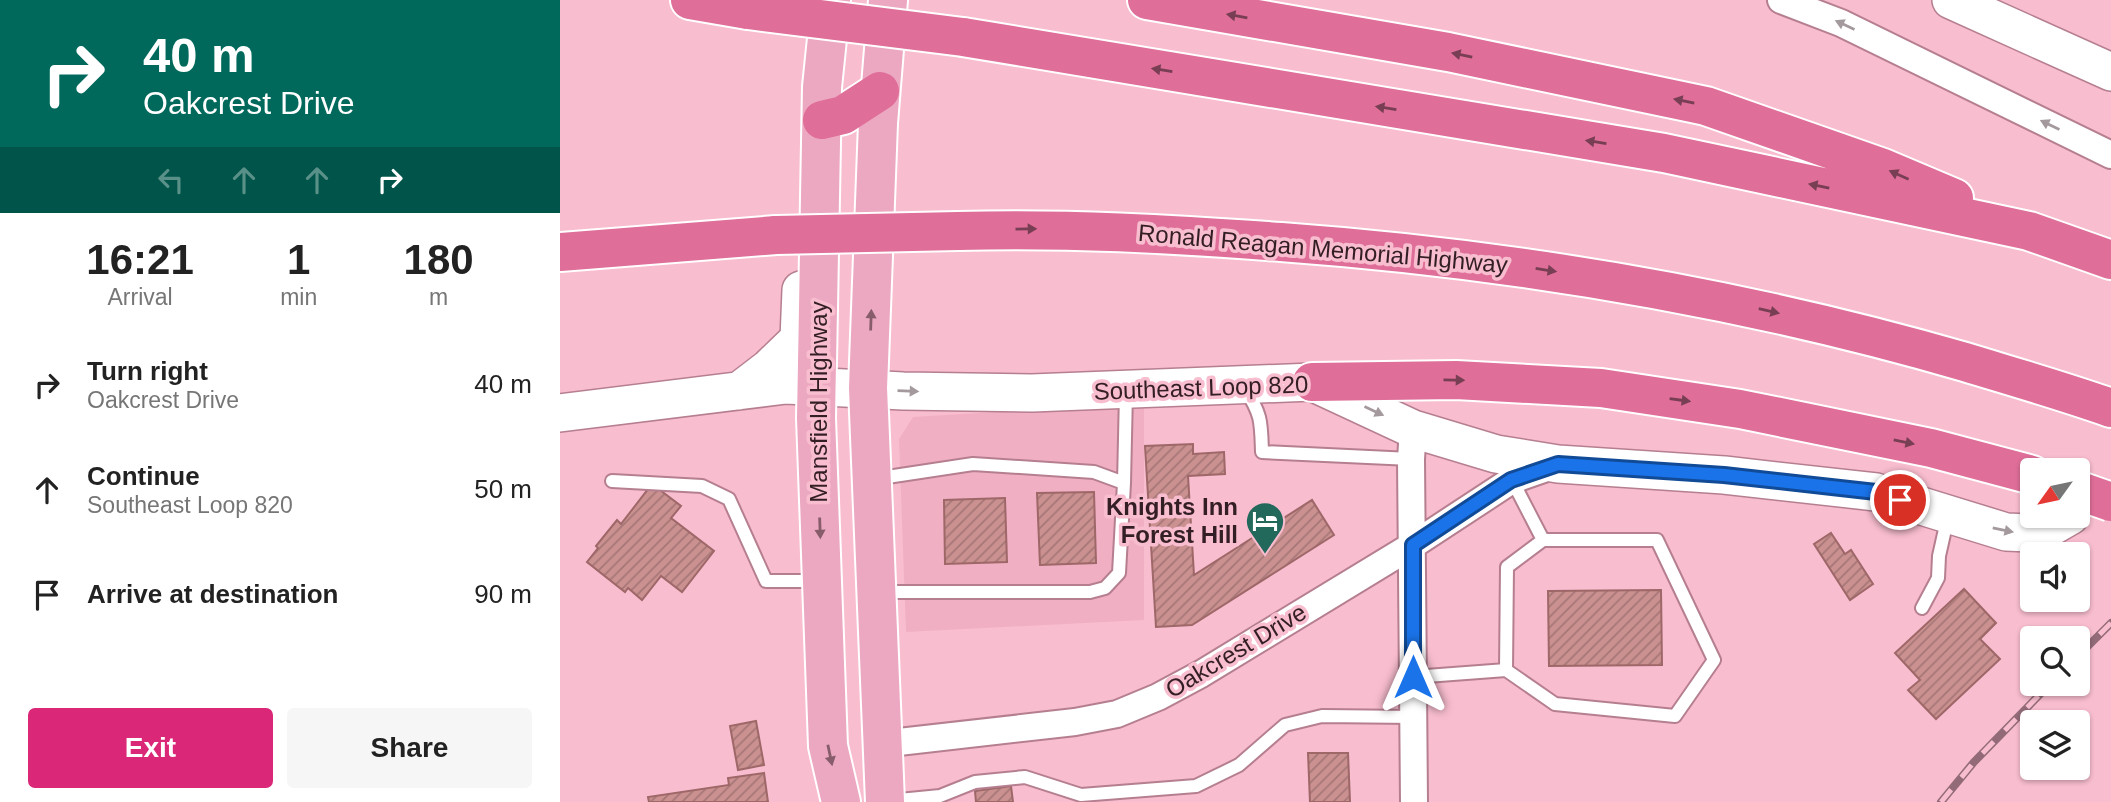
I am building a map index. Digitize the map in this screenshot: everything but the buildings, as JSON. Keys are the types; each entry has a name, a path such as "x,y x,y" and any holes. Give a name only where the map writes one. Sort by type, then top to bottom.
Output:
{"highway":[{"path":"690,0 748,10 963,37 1664,152 2029,232"},
{"path":"1147,0 1448,52 1706,106 1883,168 2029,232 2111,260"},
{"path":"822,120 843,115 880,91"},
{"name":"Ronald Reagan Memorial Highway","path":"560,253 776,235 1040,229 1198,235 1370,248 1506,264 1640,285 1759,308 1876,337 2106,406"},
{"path":"560,264 617,249"},
{"path":"1312,382 1456,380 1601,388 1740,409 1931,448 2020,472"},
{"path":"2090,495 2111,502"}],"main road":[{"path":"739,391 769,368 799,339 808,165 821,0"},
{"name":"Mansfield Highway","path":"831,0 822,87 816,386 828,746 841,802"},
{"name":"Mansfield Highway","path":"885,802 868,388 880,91 888,0"},
{"path":"1951,0 2111,72"},
{"name":"Southeast Loop 820","path":"560,413 786,385 903,391 1032,393 1312,382 1412,444 1496,453 1558,464 1724,475 1876,492 2006,532 2030,533 2048,528"},
{"path":"2090,504 2111,492"}],"street":[{"path":"1781,0 1840,23 2111,155"},
{"path":"1412,444 1414,802"},
{"name":"Oakcrest Drive","path":"881,744 1053,725 1117,714 1158,697 1201,674 1413,545 1511,480 1558,464"}],"lane":[{"path":"1242,386 1258,409 1262,452 1412,444"},
{"path":"876,592 1090,592 1105,588 1119,573 1126,390"},
{"path":"873,480 973,464 1094,472 1124,483"},
{"path":"1511,480 1543,540"},
{"path":"612,481 702,486 729,499 766,582 822,581"},
{"path":"1922,608 1938,578 1939,556 1948,516"},
{"path":"1413,677 1506,670 1555,704 1675,716 1714,660 1657,540 1543,540 1507,567 1506,670"},
{"path":"885,802 940,796 975,782 1025,777 1081,795 1196,786 1239,765 1285,725 1322,716 1414,717"}],"shaded area":[{"path":"1144,403 1144,620 906,632 899,439 913,417"}],"railway":[{"path":"2090,644 2111,623"},
{"path":"1941,802 1974,762 2038,696"}],"place":[{"name":"Knights Inn Forest Hill","path":"1265,555"}],"route":[{"path":"1413,677 1413,545 1511,480 1558,464 1724,475 1876,492 1900,500"}]}
